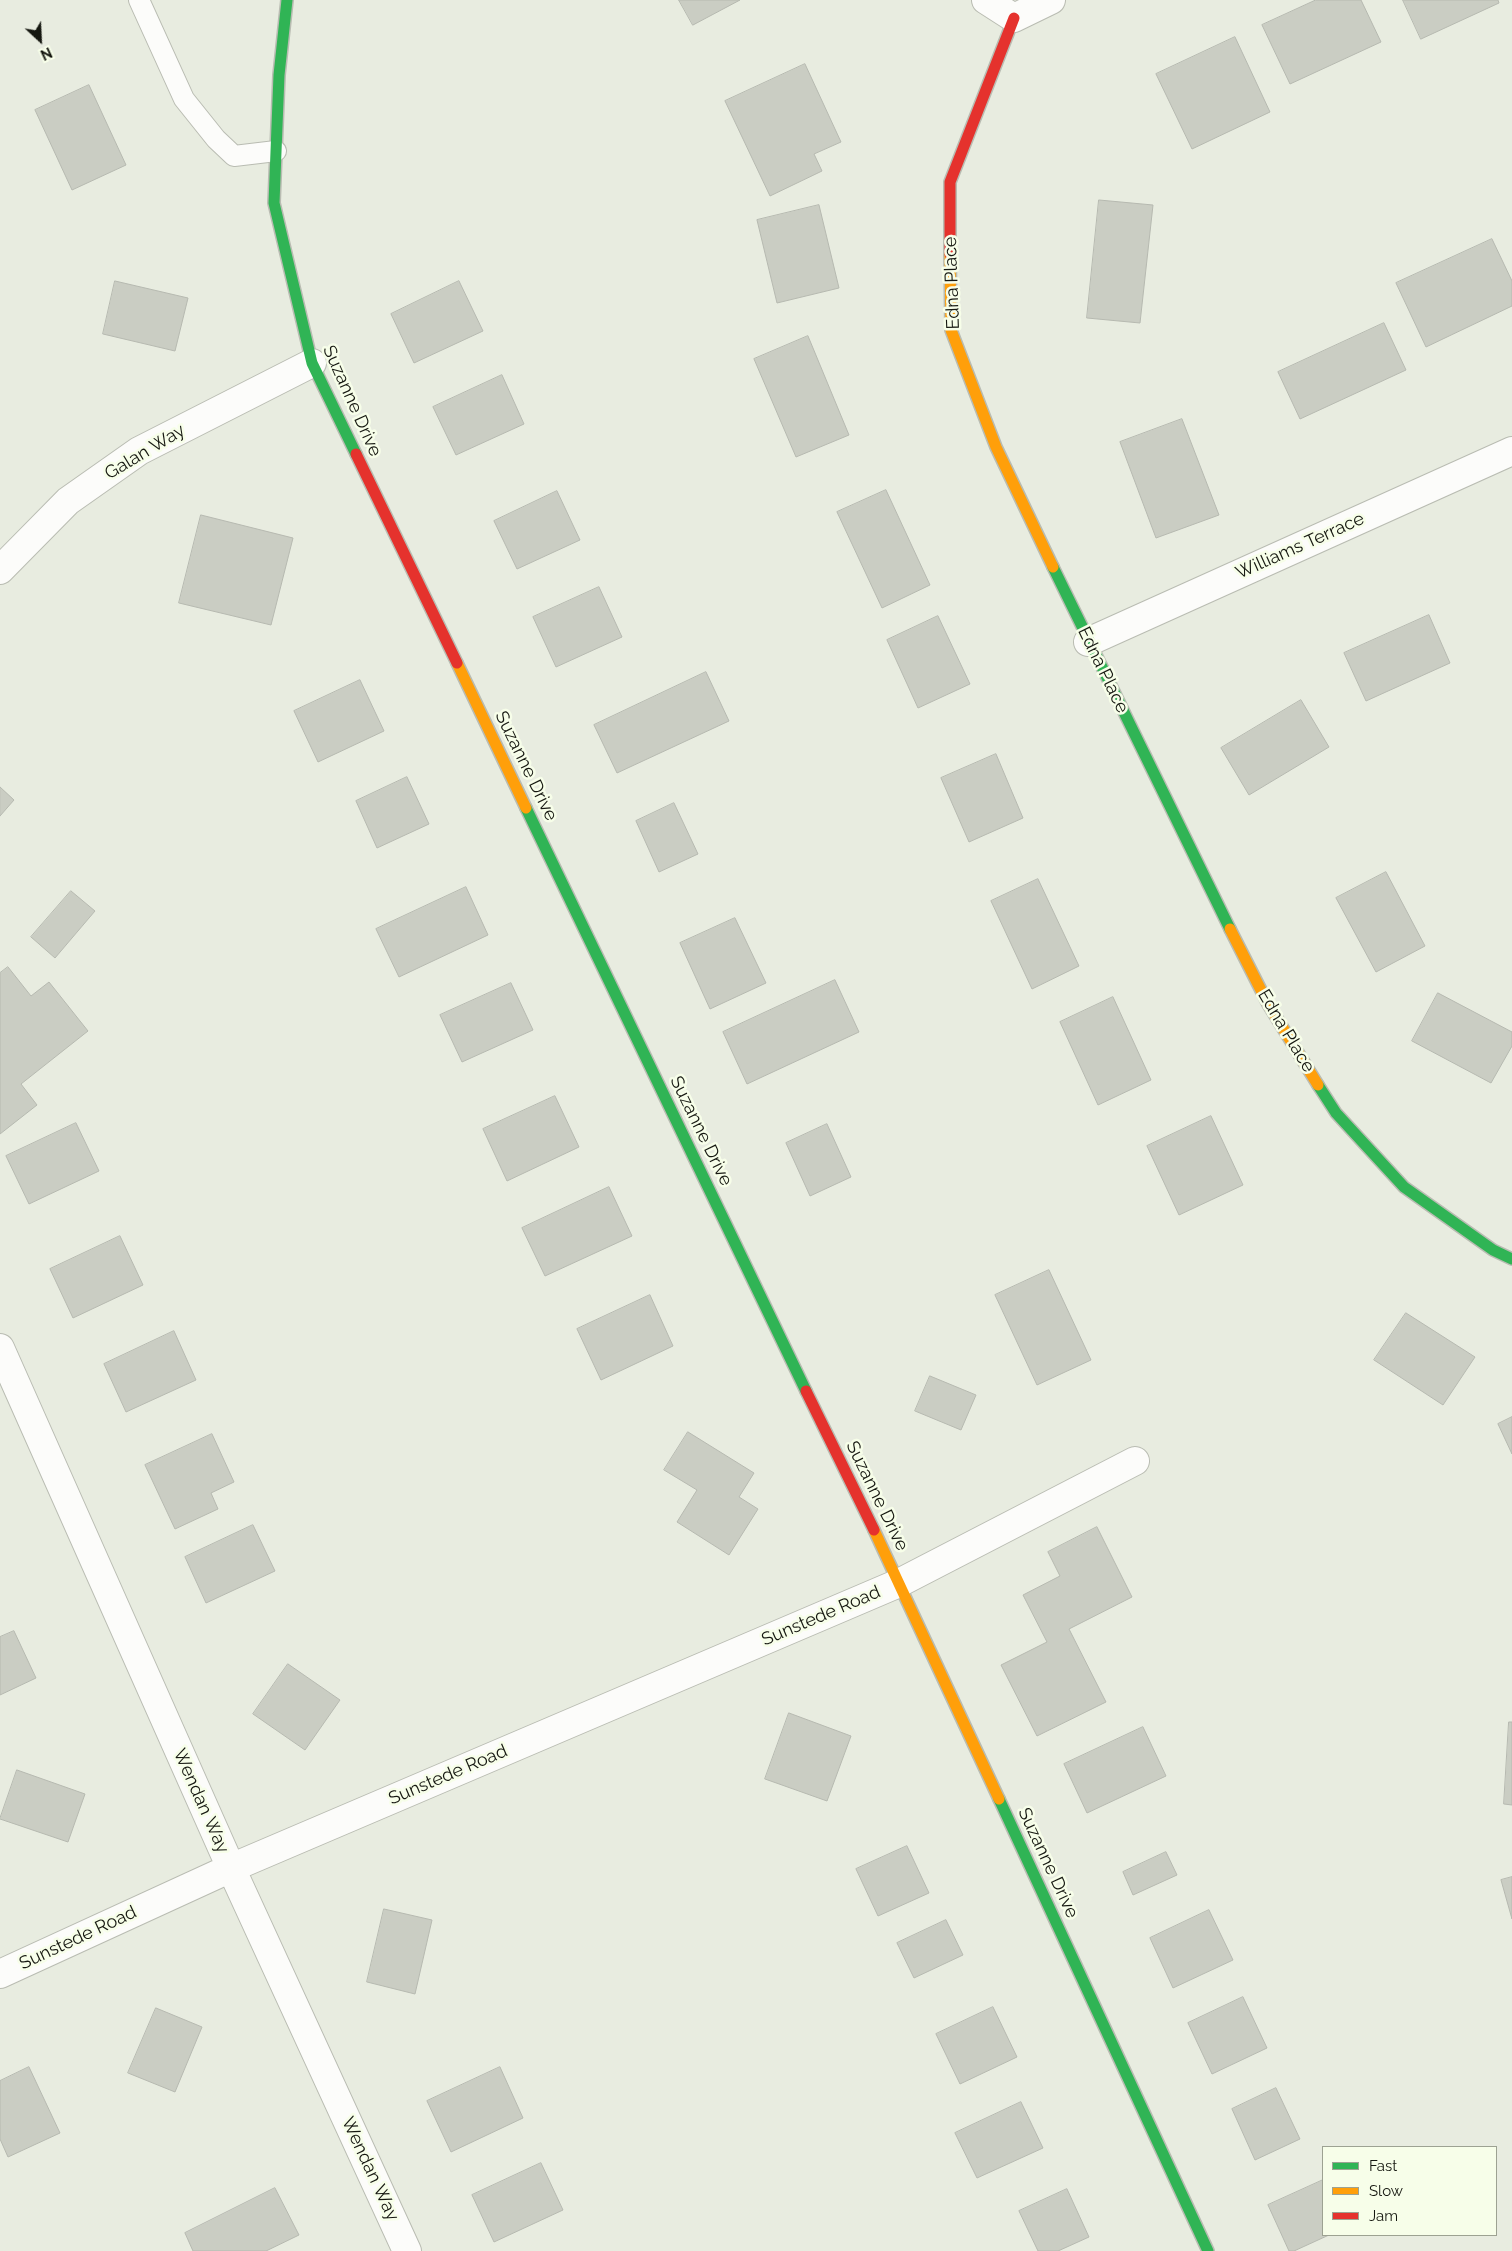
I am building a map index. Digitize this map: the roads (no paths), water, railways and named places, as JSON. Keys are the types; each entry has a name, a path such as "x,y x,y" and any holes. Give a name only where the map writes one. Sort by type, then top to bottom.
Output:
{"street":[{"name":"Suzanne Drive","path":"287,0 279,76 274,203 312,363 899,1583 1208,2251"},
{"path":"986,0 1014,18 1051,0"},
{"name":"Edna Place","path":"1014,18 950,182 951,330 996,447 1088,642 1268,1004 1336,1113 1404,1187 1493,1250 1512,1259"},
{"name":"Galan Way","path":"0,570 68,501 139,451 312,363"},
{"name":"Williams Terrace","path":"1088,642 1512,451"},
{"name":"Wendan Way","path":"0,1348 231,1868 407,2251"},
{"name":"Sunstede Road","path":"0,1974 231,1868 899,1583 1135,1461"}],"lane":[{"path":"139,0 184,99 216,139 234,156 276,151"}]}
